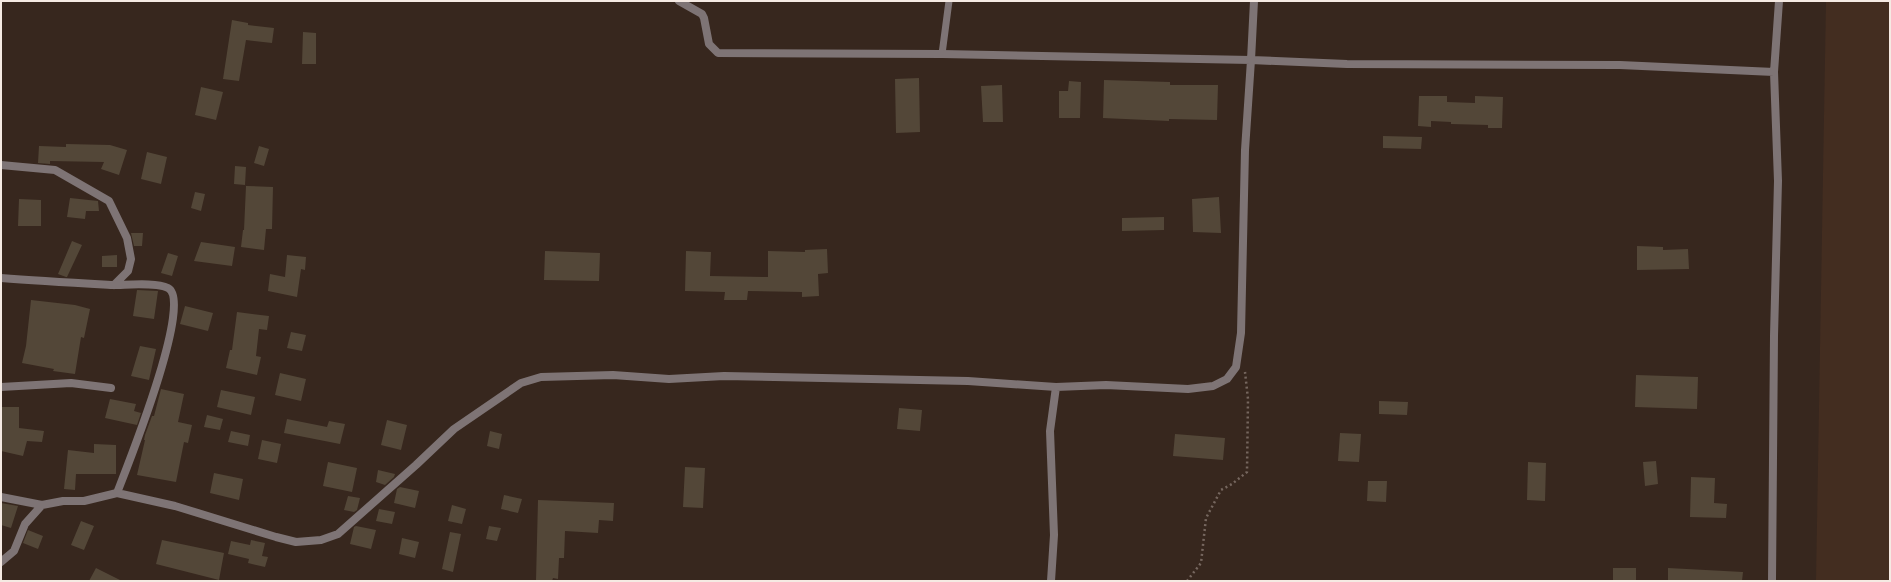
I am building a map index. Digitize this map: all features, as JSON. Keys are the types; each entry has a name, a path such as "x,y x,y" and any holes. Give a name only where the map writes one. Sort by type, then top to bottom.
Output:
{"street":[{"path":"679,1 702,14 709,44 718,53 942,54 1251,60 1347,64 1620,65 1774,72"},
{"path":"1,497 42,505 63,501 84,501 117,493 175,506 296,542 322,540 338,534 454,429 521,384 541,377 613,375 669,379 724,376 968,382 1056,387 1106,385 1194,389 1213,386 1227,380 1236,367 1241,333 1245,150 1254,1"},
{"path":"1772,581 1774,336 1778,181 1774,72 1780,1"},
{"path":"1,165 55,170 109,201 127,238 131,259 128,271 114,285"},
{"path":"1,278 114,285 145,285 168,288 175,299 174,319 154,394 117,493"},
{"path":"1,387 71,383 111,388"},
{"path":"1051,581 1054,534 1050,431 1056,387"},
{"path":"1,562 14,551 25,524 42,505"}],"lane":[{"path":"942,54 949,1"}],"path":[{"path":"1187,581 1201,563 1206,518 1221,490 1232,484 1247,472 1248,399 1245,365"}],"shaded area":[{"path":"1826,1 1890,1 1890,581 1816,581"}],"building":[{"path":"232,20 248,23 248,25 274,28 272,43 246,40 239,81 223,79"},
{"path":"303,32 316,33 316,64 302,64"},
{"path":"919,78 920,132 896,133 895,79"},
{"path":"1104,80 1170,82 1170,85 1218,85 1217,120 1169,119 1169,121 1103,118"},
{"path":"1069,81 1081,82 1080,118 1059,118 1059,91 1068,91"},
{"path":"1002,85 1003,122 983,122 981,86"},
{"path":"201,87 223,92 216,120 195,115"},
{"path":"1419,96 1447,96 1447,102 1475,103 1475,96 1503,97 1502,128 1488,128 1488,125 1451,124 1451,122 1431,121 1431,127 1418,126"},
{"path":"1383,136 1422,137 1421,149 1383,148"},
{"path":"66,144 110,145 127,150 119,175 101,169 104,162 50,161 50,164 38,163 39,146 66,147"},
{"path":"259,146 269,149 264,166 254,163"},
{"path":"147,152 167,157 161,184 141,179"},
{"path":"235,166 246,167 245,185 234,184"},
{"path":"246,186 273,187 272,229 266,229 264,250 241,247 244,230"},
{"path":"195,192 205,194 201,211 191,208"},
{"path":"1219,197 1221,233 1193,232 1192,199"},
{"path":"70,198 98,201 99,211 86,211 85,219 67,217"},
{"path":"19,199 41,200 41,226 18,226"},
{"path":"1164,217 1164,230 1122,231 1122,218"},
{"path":"131,233 143,233 142,246 134,246"},
{"path":"72,241 82,245 66,277 58,274"},
{"path":"201,242 235,247 232,266 194,261"},
{"path":"1637,246 1663,247 1663,250 1688,249 1689,269 1637,270"},
{"path":"827,249 828,273 818,274 819,296 802,297 802,292 748,291 747,300 724,300 725,292 685,291 686,251 711,252 710,276 768,277 768,251 805,252 805,250"},
{"path":"545,251 600,253 599,281 544,280"},
{"path":"168,253 178,256 172,276 161,273"},
{"path":"117,255 117,267 102,267 102,256"},
{"path":"287,255 306,257 305,270 301,269 297,297 268,291 270,274 285,277"},
{"path":"137,290 158,291 154,319 133,316"},
{"path":"31,300 75,305 90,309 84,338 81,337 75,374 53,371 54,369 22,363 26,346"},
{"path":"185,306 213,313 208,331 180,324"},
{"path":"237,312 269,316 267,330 259,329 256,356 261,357 257,375 226,368 230,350 232,350"},
{"path":"291,332 306,335 302,351 287,348"},
{"path":"140,346 156,349 149,380 131,376"},
{"path":"280,373 306,379 301,401 275,395"},
{"path":"1636,375 1698,377 1697,409 1635,407"},
{"path":"161,389 184,394 178,422 192,425 188,443 184,442 176,482 137,475 145,435 152,416 154,416"},
{"path":"221,390 255,397 251,415 217,407"},
{"path":"110,399 136,404 134,411 141,413 137,425 105,418"},
{"path":"1379,401 1408,402 1407,415 1379,414"},
{"path":"1,407 19,407 19,428 44,431 42,442 27,441 23,456 1,451"},
{"path":"899,408 922,410 920,431 897,429"},
{"path":"207,415 223,419 220,430 204,427"},
{"path":"287,419 327,427 329,421 345,424 340,444 284,433"},
{"path":"387,420 407,425 401,450 381,445"},
{"path":"231,431 250,435 248,446 228,442"},
{"path":"490,431 502,434 499,449 487,446"},
{"path":"1340,433 1361,434 1359,462 1338,461"},
{"path":"1175,434 1225,438 1223,460 1173,456"},
{"path":"262,440 281,444 277,463 258,459"},
{"path":"94,444 116,445 116,474 76,474 75,490 64,489 68,450 94,453"},
{"path":"1656,461 1658,484 1645,486 1643,462"},
{"path":"328,462 357,468 352,492 323,486"},
{"path":"1528,462 1546,463 1545,501 1527,500"},
{"path":"685,467 705,468 703,508 683,507"},
{"path":"378,470 395,474 394,477 385,485 376,482"},
{"path":"214,473 243,479 239,500 210,493"},
{"path":"1691,477 1715,478 1714,503 1727,504 1726,518 1690,517"},
{"path":"1368,481 1387,481 1386,502 1367,501"},
{"path":"400,487 419,491 415,508 394,503 397,489"},
{"path":"504,495 522,499 518,513 501,509"},
{"path":"348,496 360,498 357,510 354,512 344,510"},
{"path":"538,500 614,503 613,521 599,520 598,533 565,531 564,558 559,558 558,579 553,578 552,581 536,581"},
{"path":"1,503 18,506 11,528 1,525"},
{"path":"452,505 466,509 462,524 448,521"},
{"path":"379,509 395,512 392,524 376,521"},
{"path":"81,521 94,526 84,550 71,545"},
{"path":"356,526 376,530 371,549 350,544 354,527"},
{"path":"489,526 501,528 497,541 486,539"},
{"path":"28,530 43,536 38,549 23,543"},
{"path":"450,532 461,534 453,572 442,569"},
{"path":"402,538 419,542 415,558 399,554"},
{"path":"162,540 224,553 219,580 156,564"},
{"path":"251,540 265,543 262,556 268,557 265,567 248,563 249,559 228,554 231,541 250,545"},
{"path":"96,568 122,581 89,581"},
{"path":"1613,568 1636,568 1636,581 1613,581"},
{"path":"1668,568 1743,572 1742,581 1668,581"}]}
